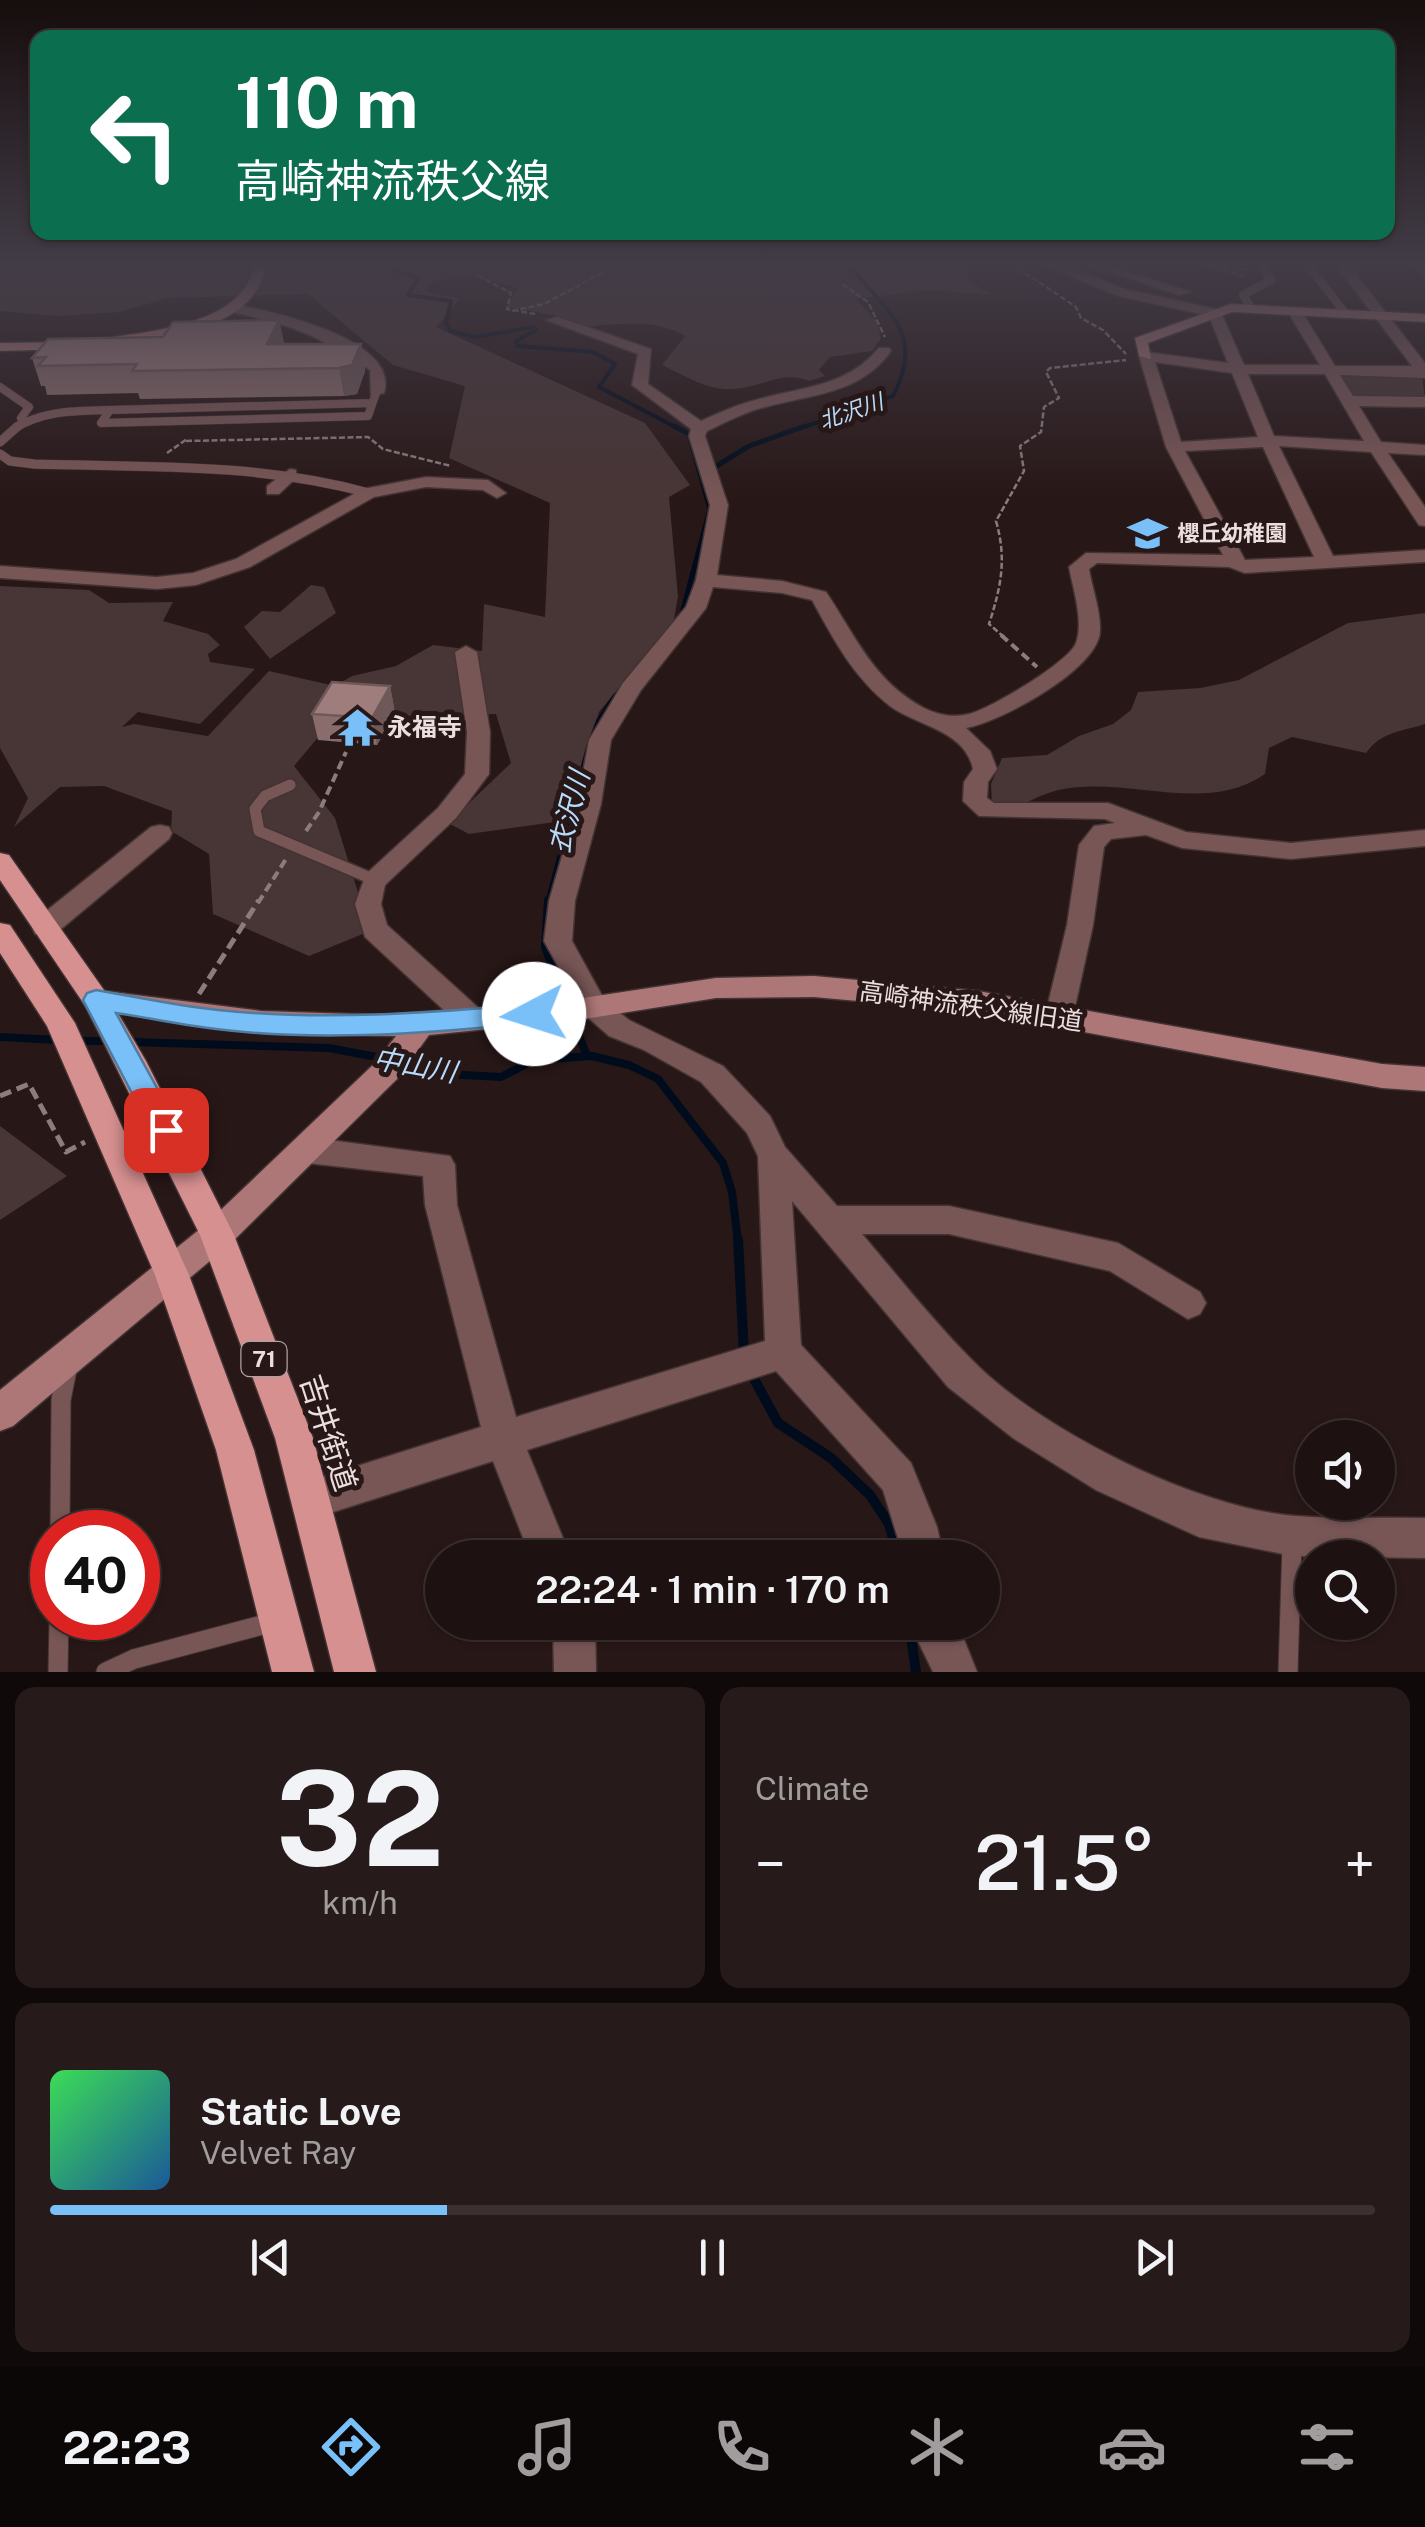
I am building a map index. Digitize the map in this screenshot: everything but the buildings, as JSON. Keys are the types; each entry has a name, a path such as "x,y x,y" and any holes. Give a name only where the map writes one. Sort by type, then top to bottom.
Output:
{"main road":[{"name":"71","path":"0,861 103,1012"},
{"name":"71","path":"3,942 60,1024 172,1275 235,1450 292,1672"},
{"name":"吉井街道","path":"103,1012 218,1235 294,1438 356,1672"}],"street":[{"path":"0,347 83,342"},
{"path":"340,342 377,368 380,381 374,398"},
{"path":"621,342 642,349 647,362 642,390 700,428"},
{"path":"1140,342 1174,446 1236,562"},
{"path":"1232,342 1268,441 1326,562"},
{"path":"1313,342 1425,521"},
{"path":"1401,342 1424,372"},
{"path":"884,351 878,362 824,392 763,402 700,428 697,436 719,505 706,580 696,608 631,688 600,740 589,804 562,900 558,941 572,974 595,1008 619,1028 712,1074 758,1125 774,1156 961,1376 1026,1426 1110,1476 1199,1517 1293,1536 1425,1538"},
{"path":"1146,356 1239,369 1424,372"},
{"path":"1348,401 1425,402"},
{"path":"1174,446 1268,441 1425,450"},
{"path":"273,490 290,474"},
{"path":"0,572 30,571 157,583 196,579 243,563 369,494 426,482 488,486 498,493"},
{"path":"949,725 975,720 1034,690 1047,676 1084,652 1090,632 1079,566 1092,558 1236,562 1246,567 1425,556"},
{"path":"706,580 782,587 820,596 843,642 876,682 914,713 949,725 982,756 984,769 976,782 974,800 988,811 1108,811 1204,844 1291,851 1422,843"},
{"path":"466,652 478,712 478,774 460,798 375,880 368,891 368,910 375,930 472,1019"},
{"path":"1058,1016 1080,925 1092,845 1103,832 1152,828"},
{"path":"46,926 160,832"},
{"name":"高崎神流秩父線旧道","path":"103,1012 185,1014 303,1025 404,1048 472,1019 595,1008 731,987 830,988 924,994 1382,1076 1425,1079"},
{"path":"0,1413 218,1235 307,1150 404,1048"},
{"path":"307,1150 439,1164 441,1204 503,1439 544,1540"},
{"path":"774,1156 783,1352 897,1477 918,1540"},
{"path":"830,1220 949,1220 1118,1258 1188,1303"},
{"path":"312,1499 783,1352"},
{"path":"574,1640 575,1672"},
{"path":"939,1640 956,1672"}],"lane":[{"path":"0,388 29,406 21,418 27,422"},
{"path":"0,442 27,422 68,411 374,398 368,416 101,423 110,410"},
{"path":"0,454 10,461 34,464 290,474 332,481 369,494"},
{"path":"290,785 266,796 256,809 258,831 375,880"},
{"path":"60,1510 61,1400 69,1358"},
{"path":"1288,1672 1293,1536"},
{"path":"106,1672 134,1659 279,1621"},
{"path":"58,1672 59,1640"}],"path":[{"path":"884,351 886,342"},
{"path":"1047,676 989,624 1006,569 1006,552 996,522 1024,470 1020,446 1041,432 1044,407 1059,398 1046,372 1050,368 1132,359 1115,342"},
{"path":"186,441 368,437 383,449 456,467"},
{"path":"310,825 346,752"},
{"path":"185,1014 294,848"},
{"path":"0,1096 30,1084 66,1152 86,1142"}],"shaded area":[{"path":"365,342 469,342 645,423 690,485 669,497 678,596 674,620 599,712 570,820 469,834 448,823 511,763 496,714 402,717 341,710 294,766 335,818 370,931 309,956 213,914 209,854 171,831 172,811 104,786 60,787 14,827 28,798 0,748 0,586 89,590 109,603 173,602 163,621 208,634 220,645 208,654 210,662 255,669 200,724 138,712 122,727 134,724 208,736 269,671 335,686 352,676 396,666 433,645 482,651 484,604 545,617 550,503 449,458 465,386 393,365"},
{"path":"680,342 878,342 872,351 830,357 819,370 825,376 809,381 789,377 722,389 662,365"},
{"path":"1338,374 1422,375 1425,400 1354,398"},
{"path":"311,585 324,587 336,613 270,659 244,627 262,611 280,612"},
{"path":"1425,613 1425,724 1385,736 1366,753 1292,737 1269,748 1265,774 1217,792 1085,787 1059,790 1013,806 992,807 991,784 1002,758 1047,755 1079,736 1113,724 1131,710 1138,692 1200,688 1239,680 1348,623"},
{"path":"0,1126 67,1176 0,1220"}],"waterway":[{"name":"衣沢川","path":"516,342 518,346 593,352 615,364 599,387 679,429"},
{"path":"798,429 893,396 902,375 904,342"},
{"name":"衣沢川","path":"674,426 689,434 710,509 681,617"},
{"name":"北沢川","path":"710,470 749,446 805,426"},
{"name":"衣沢川","path":"548,903 589,747 599,721 616,696"},
{"name":"衣沢川","path":"548,900 545,947 566,1006"},
{"name":"衣沢川","path":"571,1017 586,1053"},
{"name":"中山川","path":"0,1037 58,1040"},
{"name":"中山川","path":"76,1041 108,1041"},
{"name":"中山川","path":"131,1042 329,1048 387,1059"},
{"name":"衣沢川","path":"404,1063 445,1074 501,1077 534,1060 592,1056 629,1065 658,1079 723,1163 732,1192 738,1242"},
{"name":"衣沢川","path":"738,1239 744,1354"},
{"name":"衣沢川","path":"752,1375 778,1423 831,1458 870,1495 889,1524 894,1540"},
{"name":"衣沢川","path":"912,1640 916,1672"}],"place":[{"name":"櫻丘幼稚園","path":"1147,533"},
{"name":"永福寺","path":"357,727"}],"route":[{"path":"166,1130 96,1000 217,1020 303,1025 421,1024 534,1014"}]}
